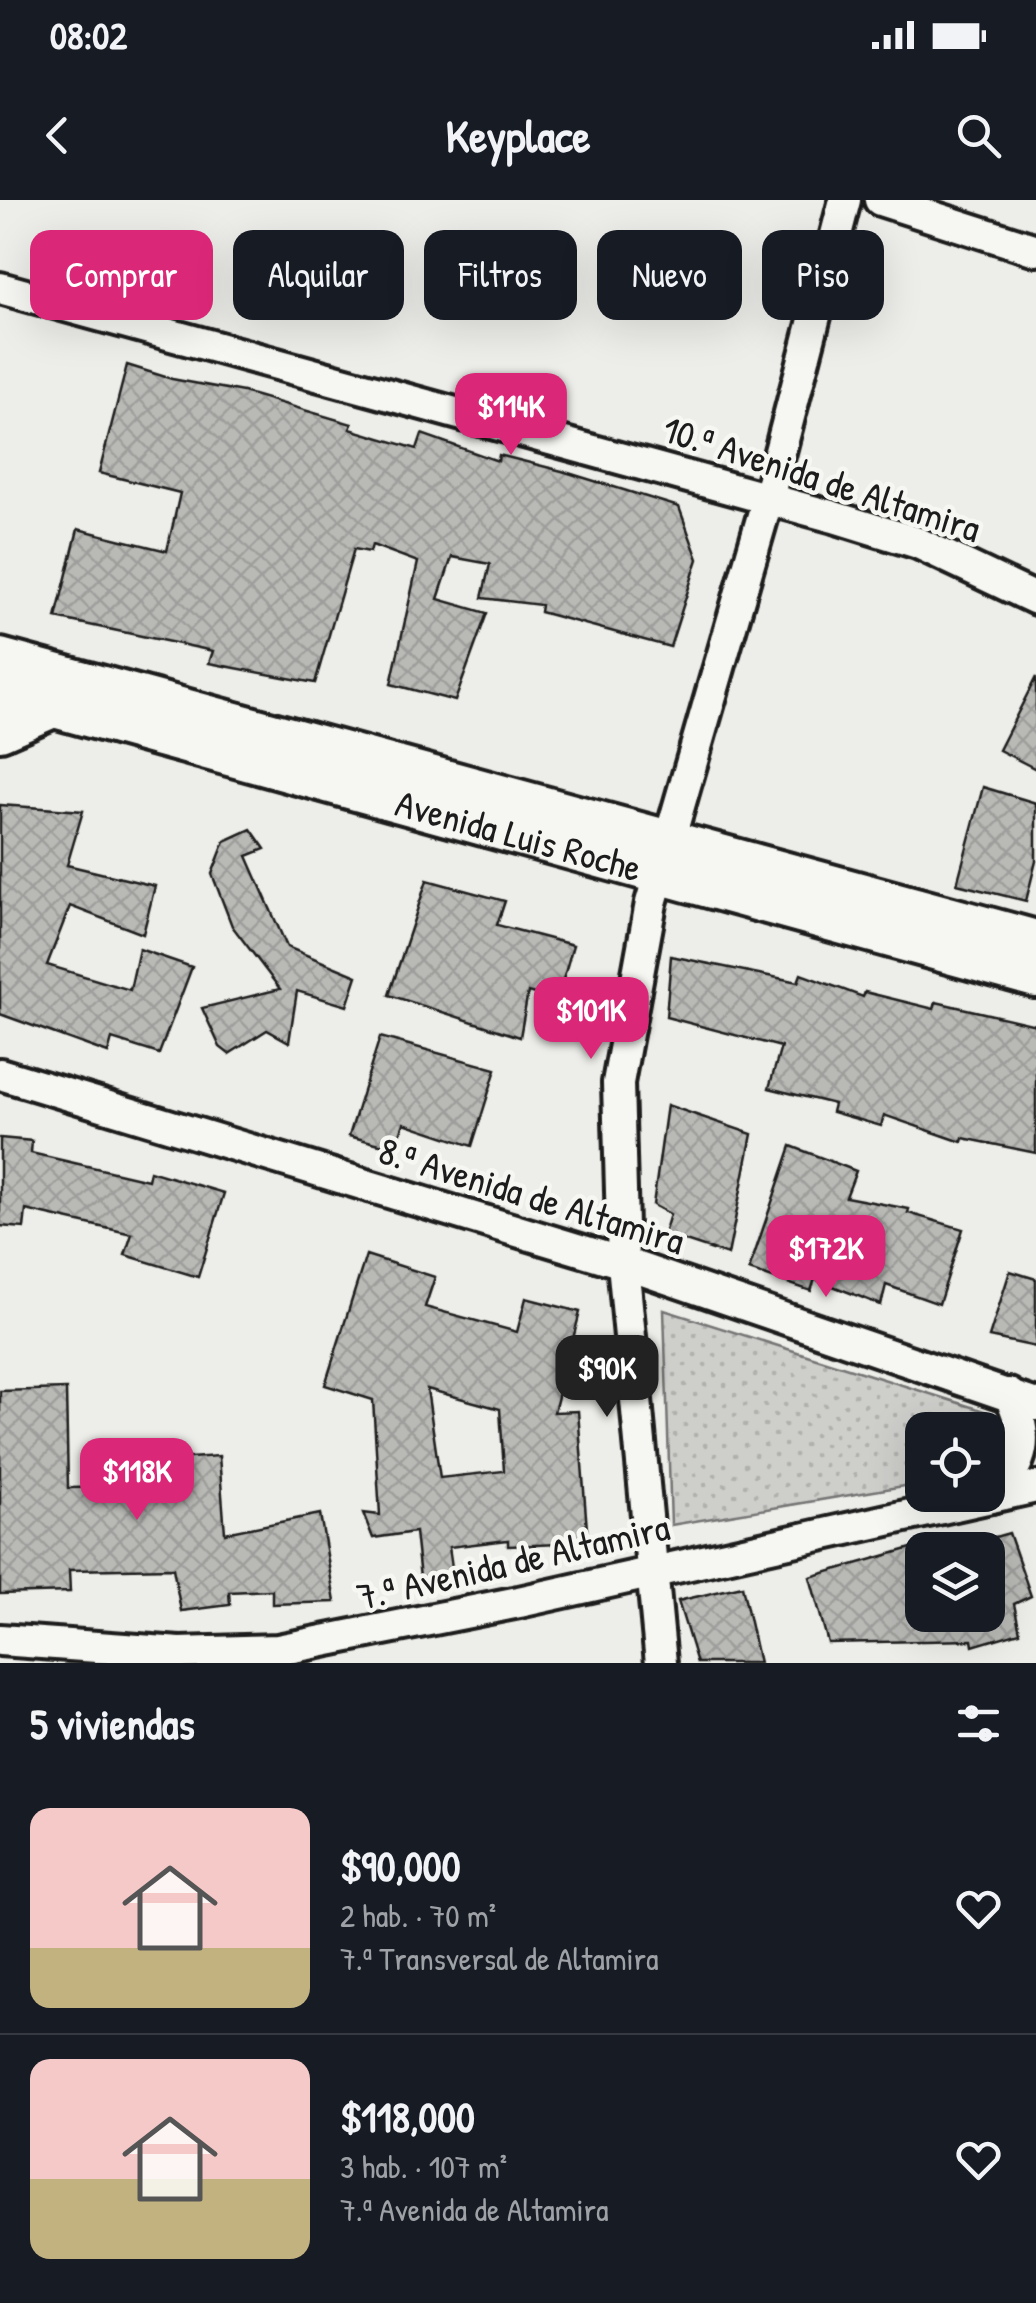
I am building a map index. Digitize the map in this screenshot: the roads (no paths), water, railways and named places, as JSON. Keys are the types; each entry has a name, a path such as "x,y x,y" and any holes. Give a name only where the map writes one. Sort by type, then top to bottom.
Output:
{"main road":[{"name":"Avenida Luis Roche","path":"0,659 666,856 1036,977"},
{"name":"Avenida Luis Roche","path":"0,692 666,856 1036,941"},
{"path":"0,730 53,707"}],"street":[{"path":"661,1663 623,1262 618,1084 629,1008 678,803 768,498 845,200"},
{"path":"880,200 1036,250"},
{"name":"10.ª Avenida de Altamira","path":"0,288 768,498 918,543 1036,599"},
{"name":"8.ª Avenida de Altamira","path":"0,1074 623,1262 1023,1400"},
{"path":"1005,1480 1013,1471 1022,1441 1023,1400"},
{"name":"7.ª Avenida de Altamira","path":"1005,1494 1036,1487"},
{"name":"7.ª Avenida de Altamira","path":"0,1640 180,1653 278,1650 922,1512"}]}
